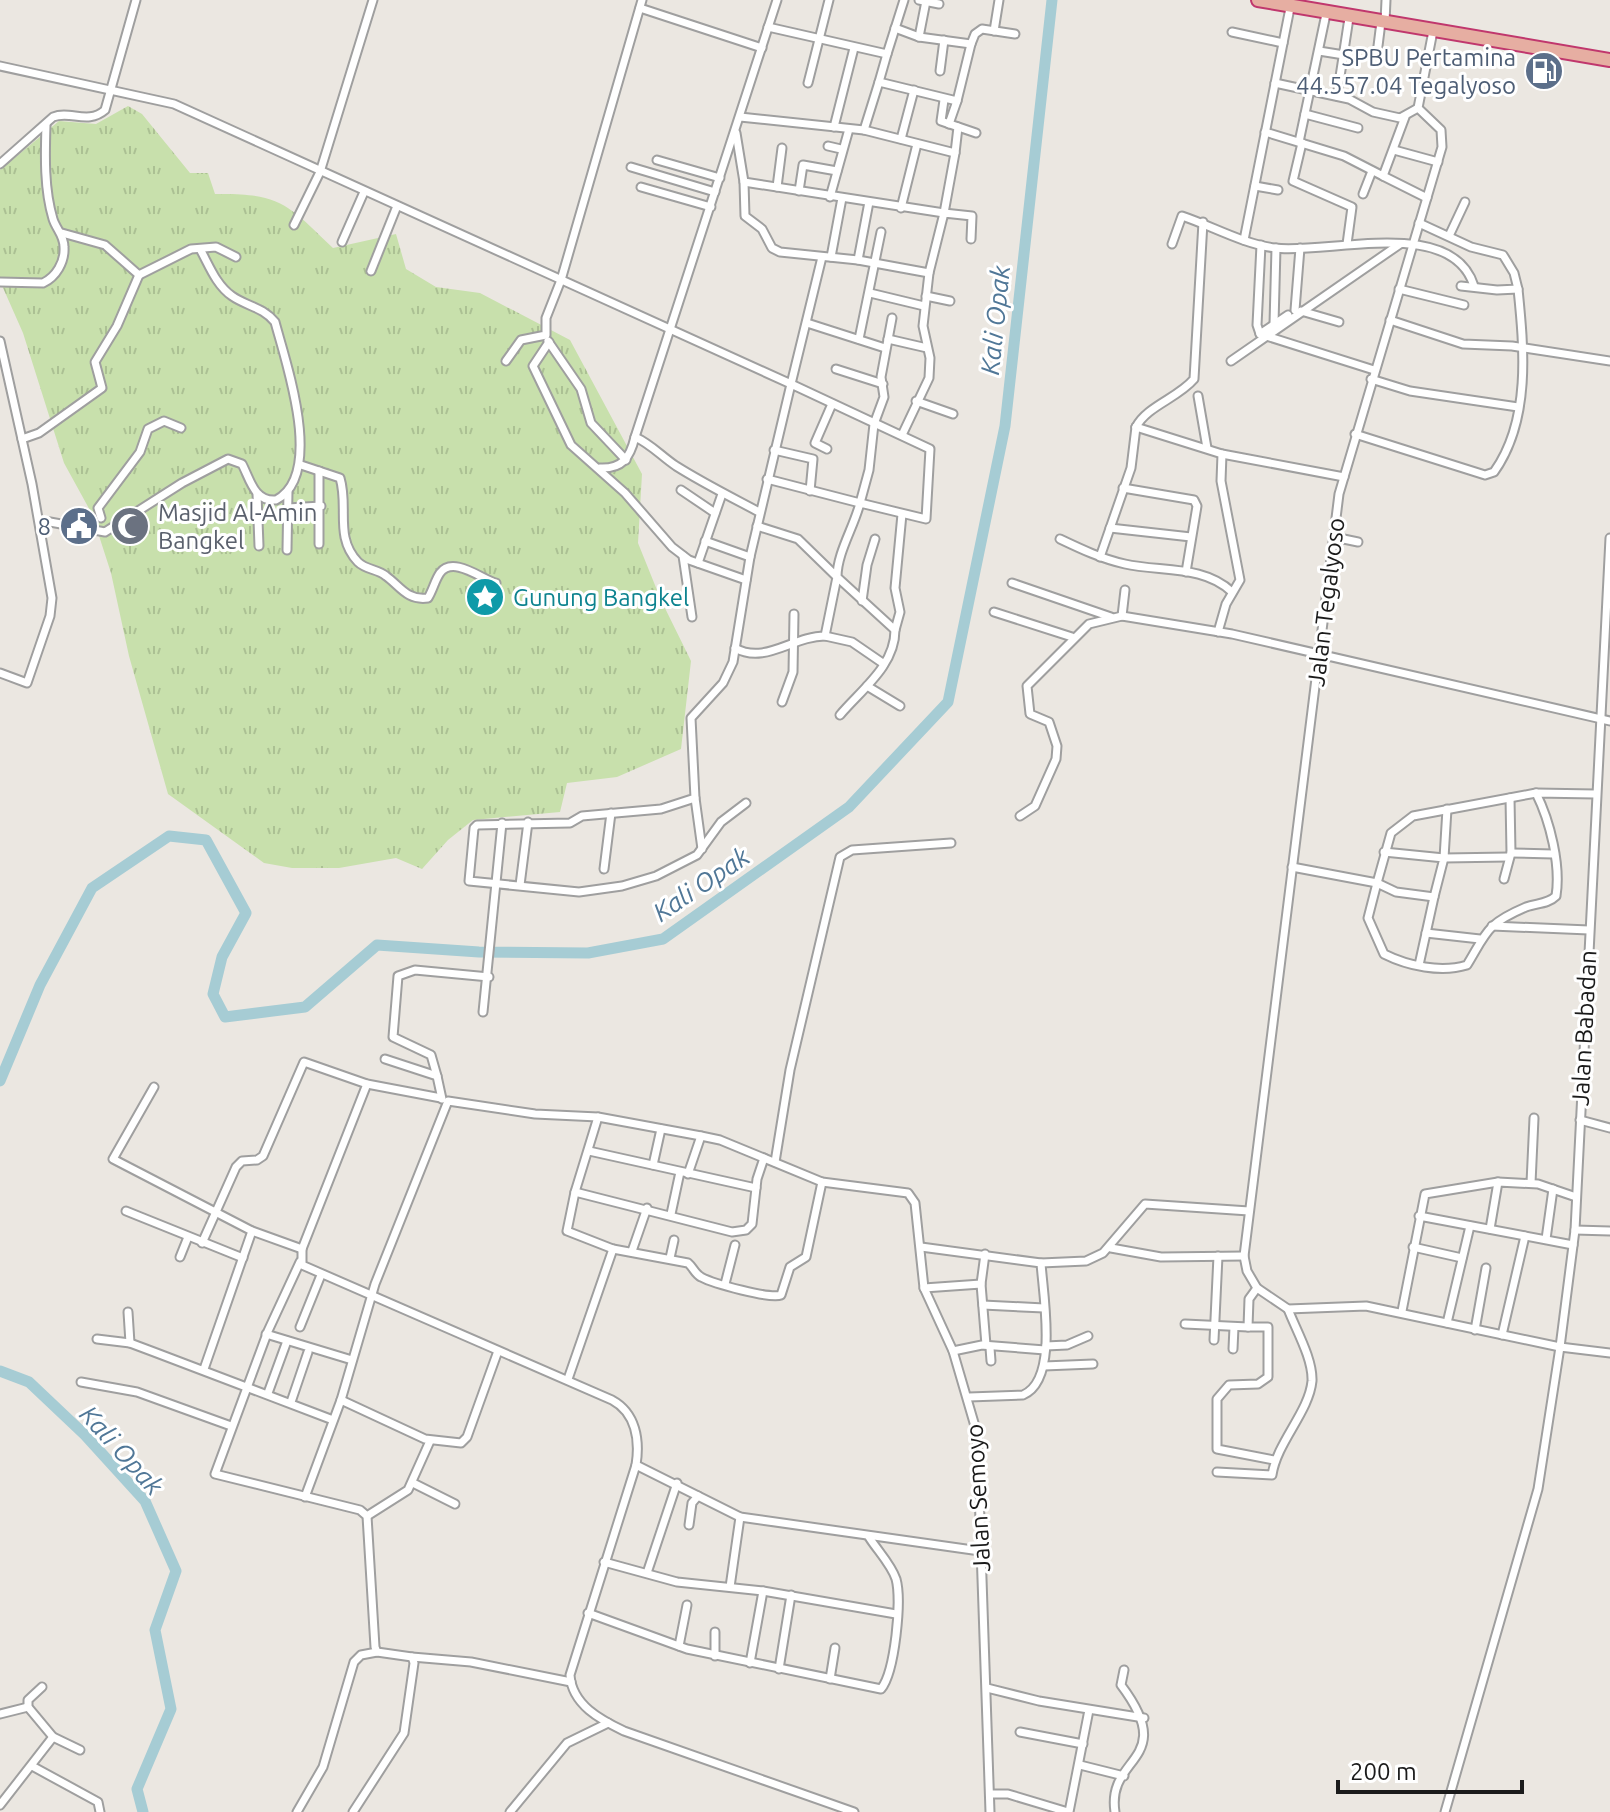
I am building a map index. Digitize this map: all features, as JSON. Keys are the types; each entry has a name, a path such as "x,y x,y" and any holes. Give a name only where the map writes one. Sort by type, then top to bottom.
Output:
{"highway":[{"path":"1258,0 1290,8 1610,60"}],"street":[{"path":"0,164 60,114 94,118 105,110 136,0"},
{"path":"294,225 320,172 373,0"},
{"path":"600,468 618,467 626,460 635,437 777,0"},
{"path":"808,83 829,0"},
{"path":"864,130 904,0"},
{"path":"994,31 999,0"},
{"path":"1377,54 1386,0"},
{"path":"919,37 923,1 939,4"},
{"path":"746,580 683,556 600,468 564,436 553,402 533,366 547,338 546,318 561,280 641,4 762,48"},
{"path":"1244,240 1290,8"},
{"path":"1326,14 1293,181 1352,207 1347,244"},
{"path":"1337,96 1349,18"},
{"path":"768,27 887,54"},
{"path":"895,28 919,37 971,44"},
{"path":"949,124 977,31 1015,34"},
{"path":"1383,176 1394,150 1395,136 1405,117 1418,108 1433,31"},
{"path":"1232,32 1283,43"},
{"path":"940,71 944,40"},
{"path":"834,127 854,48"},
{"path":"1319,51 1344,55"},
{"path":"0,66 174,104 930,449 926,518 767,479"},
{"path":"879,82 957,101"},
{"path":"1275,83 1360,102 1373,112 1405,117"},
{"path":"901,139 914,90"},
{"path":"944,100 940,121 976,133"},
{"name":"Jalan Tegalyoso","path":"1244,1256 1344,477 1438,162 1441,130 1418,108"},
{"path":"1305,114 1358,128"},
{"path":"740,117 864,130 955,153"},
{"path":"0,282 43,283 50,280 63,255 62,233 54,222 49,195 46,124"},
{"path":"902,435 929,378 924,306 958,127"},
{"path":"830,197 849,129"},
{"path":"735,131 744,182 745,216 762,229 772,248 929,273"},
{"path":"1265,132 1350,159 1427,198"},
{"path":"901,208 917,144"},
{"path":"828,146 841,149"},
{"path":"777,187 782,148"},
{"path":"1394,150 1438,162"},
{"path":"657,160 720,178"},
{"path":"799,191 803,165 837,171"},
{"path":"631,167 715,192"},
{"path":"1363,194 1372,171"},
{"path":"744,182 901,208 972,216 971,239"},
{"path":"1255,186 1278,190"},
{"path":"641,187 711,207"},
{"path":"342,242 364,192"},
{"path":"702,849 695,798 691,718 723,683 735,648 759,512 842,198"},
{"path":"858,260 869,202"},
{"path":"1449,236 1465,202"},
{"path":"371,271 397,206"},
{"path":"1172,244 1182,216 1244,240 1276,248 1413,243 1452,260 1468,274 1474,286"},
{"path":"1100,557 1131,468 1136,427 1144,417 1185,390 1194,379 1203,222"},
{"path":"1355,434 1485,475 1494,472 1501,463 1518,407 1523,379 1523,348 1514,273 1503,255 1471,247 1419,223"},
{"path":"859,339 881,232"},
{"path":"62,233 105,245 139,275"},
{"path":"1262,335 1397,244"},
{"path":"1261,245 1257,325 1262,335 1374,370"},
{"path":"22,441 39,433 102,388 95,362 117,326 139,275 182,251 216,247 236,257"},
{"path":"1274,324 1276,248"},
{"path":"1298,311 1300,248"},
{"path":"200,249 217,281 228,294 264,312 275,322 299,424 301,465 288,491 287,550"},
{"path":"1461,286 1518,289"},
{"path":"1399,289 1464,305"},
{"path":"870,293 924,306"},
{"path":"926,296 950,301"},
{"path":"1231,361 1274,324 1298,311 1339,322"},
{"path":"825,636 841,555 852,534 869,470 874,424 884,397 885,348 892,318"},
{"path":"1390,320 1463,344 1523,348 1610,361"},
{"path":"807,323 885,348"},
{"path":"506,361 521,340 547,338"},
{"path":"547,338 581,389 591,423 626,460"},
{"path":"888,339 927,348"},
{"path":"0,341 39,520 52,598 50,616 27,683 0,673"},
{"path":"836,369 883,384"},
{"path":"1371,379 1410,391 1518,407"},
{"path":"1198,396 1207,448"},
{"path":"916,401 953,414"},
{"path":"827,449 815,443 832,404"},
{"path":"101,518 98,508 140,452 148,429 164,421 181,428"},
{"path":"22,441 59,424"},
{"path":"1136,427 1222,454 1344,477"},
{"path":"635,437 722,494 759,512"},
{"path":"774,450 813,459 810,491"},
{"path":"1218,632 1232,592 1240,580 1221,481 1222,454"},
{"path":"39,520 105,532 228,459 242,464 257,494 259,546"},
{"path":"301,465 341,481 343,533 351,552 364,566 385,575 397,589 417,598 428,598 440,572 448,568 478,573 496,583"},
{"path":"319,471 319,544"},
{"path":"1123,488 1194,500 1197,506 1186,572"},
{"path":"681,490 715,513"},
{"path":"257,494 270,501 288,491"},
{"path":"698,563 722,494"},
{"path":"288,508 321,506"},
{"path":"840,715 867,686 892,649 900,612 895,588 902,514"},
{"path":"757,526 798,539 895,630"},
{"path":"1110,528 1136,534 1191,537"},
{"path":"1334,537 1358,542"},
{"name":"Jalan Babadan","path":"1445,1812 1538,1489 1560,1347 1575,1230 1610,538"},
{"path":"862,601 867,565 875,539"},
{"path":"1060,539 1100,557 1129,565 1186,572 1219,580 1232,592"},
{"path":"705,541 750,557"},
{"path":"683,556 692,617"},
{"path":"1012,583 1111,617"},
{"path":"1122,616 1125,590"},
{"path":"994,612 1072,637"},
{"path":"782,702 792,678 796,640 794,614"},
{"path":"1020,816 1035,806 1057,753 1049,722 1030,714 1027,686 1072,637 1089,624 1111,617 1122,616 1218,632 1610,721"},
{"path":"735,648 752,655 760,654 796,640 825,636 852,642 884,664"},
{"path":"867,686 900,706"},
{"path":"1536,793 1542,804 1553,854 1557,877 1555,898 1515,912 1492,926 1480,939 1467,965 1457,968 1419,965 1384,954 1368,918 1384,852 1397,826 1413,816 1536,793 1595,794"},
{"path":"695,798 661,809 582,816 570,823 477,825 474,828 469,881 579,892 622,886 656,876 702,849 721,822 746,803"},
{"path":"1504,879 1510,855 1510,798"},
{"path":"1419,965 1444,858 1447,809"},
{"path":"604,869 611,813"},
{"path":"520,885 528,822"},
{"path":"483,1012 489,977 502,823"},
{"path":"775,1162 790,1070 840,857 852,850 951,843"},
{"path":"1384,852 1444,858 1553,854"},
{"path":"1292,867 1377,883 1396,892 1434,897"},
{"path":"1492,926 1589,930"},
{"path":"1426,933 1480,939"},
{"path":"305,1497 341,1400 371,1296 445,1099 431,1055 393,1037 398,976 415,970 489,977"},
{"path":"385,1059 437,1076"},
{"path":"202,1243 236,1167 242,1161 257,1160 263,1156 290,1099 301,1064 307,1062 367,1084 445,1099 548,1116 598,1117 701,1136 822,1182 806,1257 790,1267 781,1295 772,1297 699,1276 688,1263 613,1249 574,1236 566,1227 598,1117"},
{"path":"215,1474 266,1334 300,1262 302,1249 367,1084"},
{"path":"154,1087 113,1159 216,1216 302,1249"},
{"path":"1531,1183 1534,1118"},
{"path":"1580,1120 1610,1128"},
{"path":"653,1165 661,1129"},
{"path":"671,1214 684,1173 701,1136"},
{"path":"589,1151 756,1188"},
{"path":"575,1192 732,1232 746,1230 752,1224 756,1188 764,1158"},
{"name":"Jalan Semoyo","path":"822,1182 905,1192 912,1196 924,1288 953,1351 969,1397 978,1445 990,1812"},
{"path":"1490,1229 1498,1182"},
{"path":"1402,1311 1426,1193 1498,1182 1531,1183 1576,1197"},
{"path":"1546,1239 1553,1189"},
{"path":"921,1247 1044,1263 1086,1261 1111,1248 1135,1212 1145,1204 1249,1211"},
{"path":"632,1251 647,1208"},
{"path":"126,1211 243,1258"},
{"path":"1419,1216 1573,1245"},
{"path":"1447,1323 1470,1226"},
{"path":"1575,1230 1610,1231"},
{"path":"204,1369 252,1231"},
{"path":"1502,1335 1525,1236"},
{"path":"180,1257 188,1237"},
{"path":"670,1258 674,1240"},
{"path":"725,1284 735,1245"},
{"path":"1413,1247 1462,1258"},
{"path":"1111,1248 1161,1257 1244,1256 1247,1271 1257,1288 1288,1309 1306,1356 1312,1382 1274,1460 1272,1475 1217,1472"},
{"path":"568,1379 613,1249"},
{"path":"985,1254 981,1284 991,1361"},
{"path":"1214,1340 1218,1256"},
{"path":"300,1262 321,1275 568,1379 612,1400 627,1412 638,1441 636,1465 588,1613 571,1682"},
{"path":"969,1397 1027,1394 1044,1366 1044,1263"},
{"path":"1475,1330 1486,1268"},
{"path":"300,1327 321,1275"},
{"path":"924,1288 981,1284"},
{"path":"1248,1327 1249,1299 1257,1288"},
{"path":"983,1305 1044,1308"},
{"path":"1288,1309 1366,1306 1402,1311 1560,1347 1610,1353"},
{"path":"128,1312 130,1343"},
{"path":"1185,1324 1268,1327 1268,1377 1258,1384 1229,1385 1217,1399 1217,1449 1274,1460"},
{"path":"1233,1349 1234,1327"},
{"path":"266,1334 352,1360"},
{"path":"953,1351 988,1346 1046,1348 1067,1345 1088,1336"},
{"path":"97,1339 130,1343 333,1420"},
{"path":"268,1393 287,1341"},
{"path":"341,1400 430,1441 465,1441 498,1351"},
{"path":"291,1402 308,1352"},
{"path":"1044,1366 1093,1364"},
{"path":"81,1382 137,1392 231,1426"},
{"path":"367,1516 413,1483 430,1441"},
{"path":"636,1465 740,1517 807,1524 869,1537 980,1551"},
{"path":"204,1470 360,1510 367,1516 377,1652"},
{"path":"413,1483 455,1504"},
{"path":"647,1573 677,1483"},
{"path":"689,1525 692,1503 698,1496"},
{"path":"730,1587 740,1517"},
{"path":"588,1613 715,1656 881,1689 892,1660 896,1579 869,1537"},
{"path":"604,1562 689,1584 791,1595 896,1614"},
{"path":"750,1663 763,1591"},
{"path":"779,1669 791,1595"},
{"path":"679,1646 687,1605"},
{"path":"715,1632 715,1656"},
{"path":"830,1679 835,1648"},
{"path":"297,1812 323,1767 354,1662 361,1655 377,1652 471,1662 571,1682 596,1718 854,1812"},
{"path":"353,1812 404,1733 407,1724 406,1702 413,1676 412,1657"},
{"path":"1115,1812 1114,1800 1124,1776 1143,1747 1144,1718 1121,1685 1124,1670"},
{"path":"42,1687 28,1700 28,1707 53,1737 80,1750"},
{"path":"987,1688 1089,1710 1144,1718"},
{"path":"0,1714 28,1707"},
{"path":"990,1794 1008,1794 1068,1812 1089,1710"},
{"path":"510,1812 567,1743 608,1723"},
{"path":"1020,1732 1083,1744"},
{"path":"0,1805 53,1737"},
{"path":"1080,1765 1124,1776"},
{"path":"32,1766 98,1802 100,1812"}],"green space":[{"path":"128,106 142,114 190,173 208,173 215,194 255,196 282,204 333,248 396,234 406,269 436,287 480,293 570,340 642,474 638,543 691,661 681,749 617,777 567,783 560,812 473,820 448,840 422,869 396,858 339,868 292,868 264,863 168,794 129,656 111,573 92,514 64,463 23,333 0,281 0,170 59,121 96,124"}],"waterway":[{"name":"Kali Opak","path":"0,1081 40,985 92,888 169,836 206,840 246,913 222,957 213,994 225,1017 305,1007 377,945 479,952 588,953 663,939 849,807 948,702 1005,426 1052,0"},
{"name":"Kali Opak","path":"0,1371 29,1382 85,1435 145,1501 176,1571 155,1630 171,1709 137,1789 143,1812"}],"place":[{"name":"SPBU Pertamina 44.557.04 Tegalyoso","path":"1544,71"},
{"name":"8","path":"79,526"},
{"name":"Masjid Al-Amin Bangkel","path":"130,526"},
{"name":"Gunung Bangkel","path":"485,597"}]}
